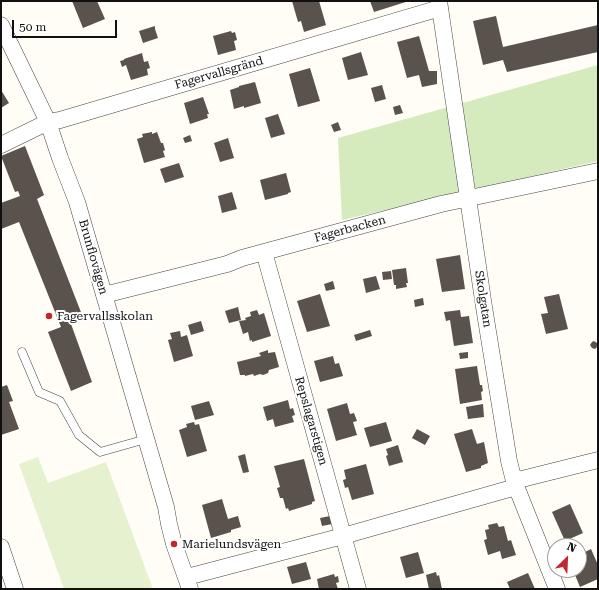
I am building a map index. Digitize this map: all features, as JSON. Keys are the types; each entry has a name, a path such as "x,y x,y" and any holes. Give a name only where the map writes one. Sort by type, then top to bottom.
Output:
{"street":[{"name":"Fagervallsgränd","path":"1,145 48,122 60,120 439,5"},
{"name":"Skolgatan","path":"439,5 503,426 515,484 557,589"},
{"name":"Brunflovägen","path":"1,25 48,122 77,202 166,507 174,544 188,583"},
{"name":"Fagerbacken","path":"104,295 219,266 264,252 469,198 598,171"},
{"name":"Repslagarstigen","path":"264,252 358,589"},
{"path":"188,583 598,460"},
{"path":"1,547 15,589"}],"lane":[{"path":"22,352 39,392 60,401 79,436 100,452 146,439"}],"green space":[{"path":"598,65 598,161 342,220 338,138"},
{"path":"38,457 48,483 106,462 153,589 64,589 19,464"}],"building":[{"path":"72,1 97,1 105,19 83,28"},
{"path":"292,1 319,1 326,25 304,32 301,21 298,22"},
{"path":"370,1 409,1 374,12"},
{"path":"496,16 503,47 598,25 598,52 507,72 503,60 483,65 473,21"},
{"path":"155,26 158,38 143,43 139,31"},
{"path":"231,31 232,33 235,32 237,40 234,41 236,50 218,55 213,36"},
{"path":"419,36 429,71 437,71 437,84 422,87 419,75 407,78 397,42"},
{"path":"361,52 368,75 348,80 342,58"},
{"path":"142,53 144,62 148,61 150,68 147,69 148,75 131,80 126,65 122,67 120,61"},
{"path":"310,68 320,101 298,107 289,74"},
{"path":"255,82 261,103 234,109 230,90"},
{"path":"382,85 386,99 375,102 371,88"},
{"path":"1,90 9,103 1,108"},
{"path":"203,97 209,114 207,114 208,118 190,124 184,103"},
{"path":"400,105 403,113 395,115 393,107"},
{"path":"278,114 285,134 271,138 265,118"},
{"path":"338,122 341,130 334,132 331,125"},
{"path":"152,132 152,134 157,132 161,143 163,143 165,157 144,163 137,139 143,137 142,134"},
{"path":"190,135 192,141 185,143 183,138"},
{"path":"228,138 234,158 220,162 214,143"},
{"path":"25,146 44,195 37,199 84,320 71,324 92,382 71,391 48,332 61,327 19,222 1,229 1,203 20,196 18,191 15,192 1,156"},
{"path":"179,163 184,177 165,183 160,169"},
{"path":"286,173 291,192 265,200 260,180"},
{"path":"232,192 237,209 222,213 218,196"},
{"path":"460,255 465,289 442,292 436,259"},
{"path":"406,268 408,283 406,283 407,287 396,289 392,270"},
{"path":"391,271 392,279 383,280 382,272"},
{"path":"376,276 380,289 366,293 363,279"},
{"path":"333,281 335,289 326,291 324,284"},
{"path":"320,294 330,326 307,332 297,301"},
{"path":"559,294 568,329 546,334 541,314 548,313 544,297"},
{"path":"423,298 424,305 415,307 414,300"},
{"path":"238,307 241,320 229,323 225,311"},
{"path":"257,310 259,315 264,313 271,336 252,342 252,340 250,341 248,332 243,334 239,321 246,320 245,318 251,316 250,312"},
{"path":"460,310 461,317 469,316 473,343 454,346 450,320 446,321 444,312"},
{"path":"201,321 204,331 191,335 188,325"},
{"path":"370,330 372,336 356,341 354,335"},
{"path":"180,331 181,337 187,335 193,356 174,362 168,340 172,339 170,333"},
{"path":"594,341 597,343 597,347 595,349 590,345"},
{"path":"268,350 268,353 275,352 279,367 269,370 268,373 263,375 240,375 237,362 261,356 259,353"},
{"path":"468,352 468,358 460,359 459,353"},
{"path":"333,356 335,364 339,363 343,376 320,382 314,361"},
{"path":"477,366 480,385 482,385 483,391 481,392 482,400 460,404 455,369"},
{"path":"7,385 13,401 9,402 19,429 1,435 1,387"},
{"path":"288,400 290,409 293,408 295,415 292,416 294,422 275,427 273,419 267,421 263,407"},
{"path":"209,401 214,415 195,420 191,406"},
{"path":"347,403 350,414 354,413 357,421 353,422 357,435 336,441 327,409"},
{"path":"483,404 484,417 468,419 466,407"},
{"path":"194,422 195,425 199,424 207,451 187,457 179,430 187,427 186,424"},
{"path":"386,422 392,441 370,447 364,428"},
{"path":"417,429 430,436 425,445 412,438"},
{"path":"472,429 477,444 484,442 488,463 481,466 481,468 466,472 454,434"},
{"path":"398,445 403,462 389,466 386,456 388,455 386,449"},
{"path":"245,454 249,472 243,473 238,456"},
{"path":"304,459 315,501 312,502 312,504 289,511 288,508 286,509 283,498 280,498 277,488 280,487 274,466"},
{"path":"366,464 374,494 352,500 348,487 345,488 343,480 346,479 344,470"},
{"path":"222,499 228,519 238,516 241,527 231,530 231,532 211,538 202,505"},
{"path":"570,504 583,533 572,538 564,538 552,512"},
{"path":"330,516 332,524 322,526 320,518"},
{"path":"497,523 499,527 504,526 508,541 511,540 516,555 502,559 500,551 488,555 484,540 487,539 485,530 489,529 488,525"},
{"path":"591,549 598,565 598,579 580,587 576,578 587,578 587,551"},
{"path":"418,552 424,573 406,578 400,557"},
{"path":"306,562 311,579 292,584 287,567"},
{"path":"436,572 437,576 439,575 442,589 429,589 426,575"},
{"path":"528,573 535,589 510,589 507,582"},
{"path":"334,574 335,577 338,576 339,582 336,583 338,589 319,589 317,579"}],"place":[{"name":"Fagervallsskolan","path":"49,316"},
{"name":"Marielundsvägen","path":"174,544"}]}
